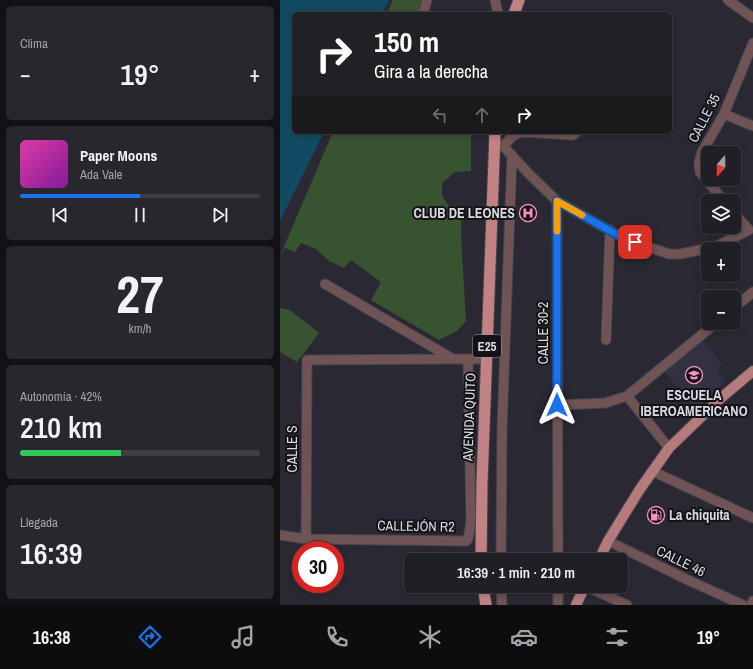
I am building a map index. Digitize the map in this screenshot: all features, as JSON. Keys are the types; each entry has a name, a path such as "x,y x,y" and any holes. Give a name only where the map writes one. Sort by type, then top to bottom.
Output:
{"highway":[{"path":"515,12 519,0"},
{"name":"AVENIDA QUITO","path":"481,553 487,359 499,146 496,134"},
{"path":"478,605 481,593"},
{"path":"483,593 486,605"}],"main road":[{"path":"602,553 652,471 669,448 720,398 753,371"},
{"path":"576,605 582,593"}],"street":[{"path":"424,12 427,0"},
{"path":"495,0 498,12"},
{"path":"728,0 753,18"},
{"name":"CALLE 35","path":"718,194 700,172 698,163 702,152 724,114 753,42"},
{"path":"724,114 753,126"},
{"path":"517,134 499,146 512,155 557,201 623,238 669,254 680,254 715,247 752,229 741,219"},
{"path":"556,134 574,134"},
{"path":"501,553 502,429 512,155"},
{"name":"CALLE 30-2","path":"557,201 558,553"},
{"path":"606,340 610,230"},
{"path":"324,284 453,359 487,359"},
{"path":"741,302 753,292"},
{"path":"557,405 605,403 627,396 707,330"},
{"name":"CALLE S","path":"306,538 307,360 453,359"},
{"name":"CALLEJÓN R2","path":"280,535 306,538 466,541 468,539 471,522 468,360"},
{"path":"627,396 669,448"},
{"path":"652,471 753,518"},
{"name":"CALLE 46","path":"608,541 743,605"},
{"path":"501,593 502,605"},
{"path":"558,593 558,605"},
{"path":"600,593 627,605"},
{"path":"751,605 753,601"}],"shaded area":[{"name":"ESCUELA IBEROAMERICANO","path":"701,338 722,364 717,370 725,381 696,410 663,369"}],"green space":[{"path":"393,0 425,0 421,12 388,12"},
{"path":"332,134 471,134 471,171 455,172 442,183 442,195 448,205 462,208 461,237 466,321 457,331 439,340 371,300 381,282 351,260 344,268 329,261 316,249 301,243 295,252 285,248 280,256"},
{"path":"280,308 290,310 319,333 297,362 280,352"}],"water":[{"path":"280,0 389,0 383,12 292,12 292,134 323,134 280,221"}],"slow traffic":[{"path":"557,231 557,201 582,215"}],"place":[{"name":"CLUB DE LEONES","path":"528,213"},
{"name":"ESCUELA IBEROAMERICANO","path":"694,375"},
{"name":"La chiquita","path":"656,515"}],"route":[{"path":"557,405 557,201 623,238 635,242"}]}
